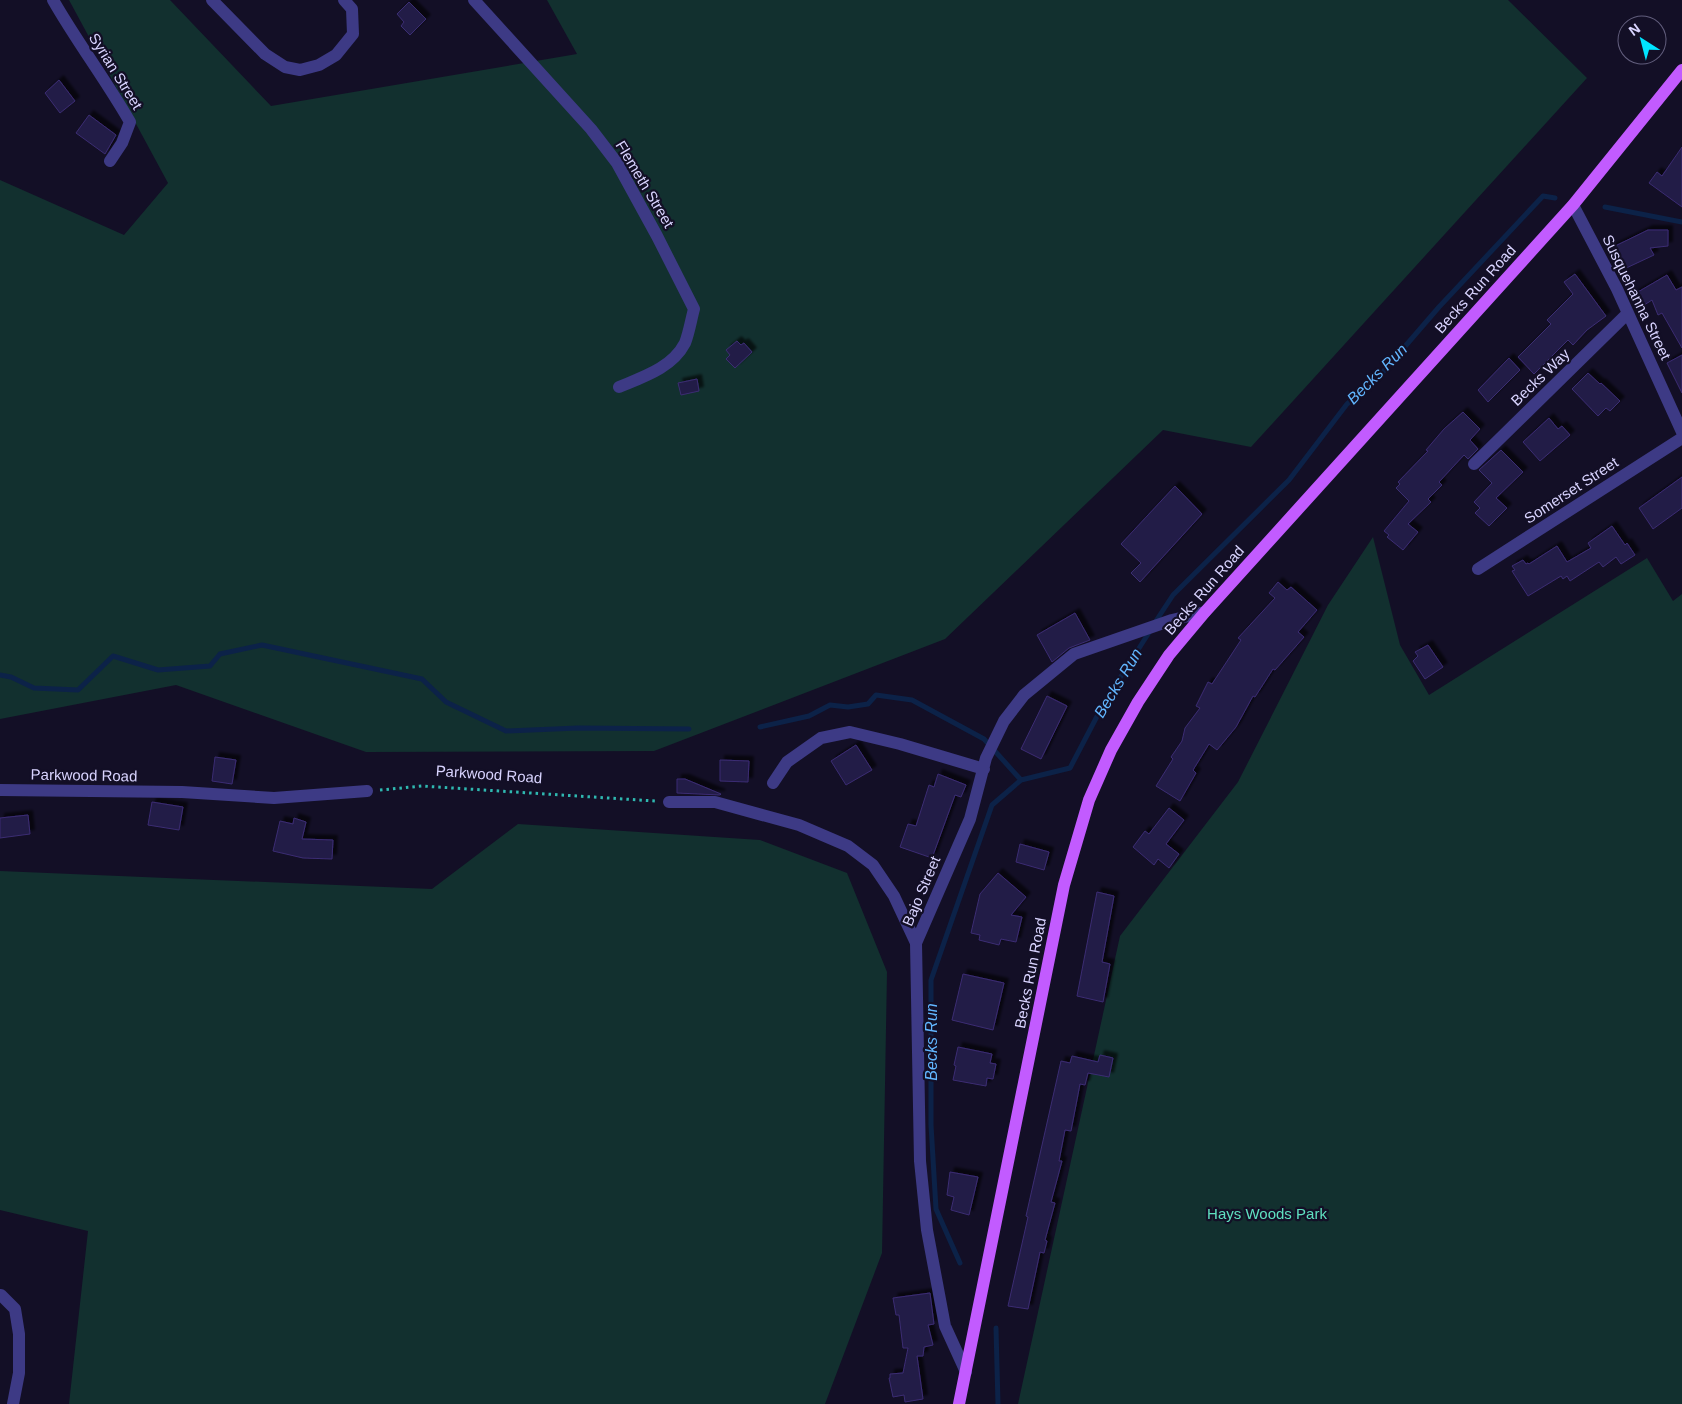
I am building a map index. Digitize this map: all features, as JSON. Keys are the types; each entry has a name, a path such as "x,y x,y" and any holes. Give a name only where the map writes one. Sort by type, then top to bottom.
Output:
{"main road":[{"name":"Becks Run Road","path":"959,1404 1064,885 1089,800 1111,750 1138,702 1169,655 1205,612 1573,205 1682,70"}],"street":[{"name":"Syrian Street","path":"53,0 130,122 122,144 110,161"},
{"path":"212,0 264,54 285,67 300,70 319,65 336,55 353,34 348,4"},
{"name":"Flemeth Street","path":"474,0 591,129 617,163 694,309 685,342 672,360 650,375 618,387"},
{"name":"Susquehanna Street","path":"1573,205 1628,313 1682,432"},
{"name":"Becks Way","path":"1474,464 1628,313"},
{"name":"Somerset Street","path":"1478,569 1682,438"},
{"name":"Bajo Street","path":"966,1372 945,1326 927,1230 920,1161 916,943 970,819 985,763 996,737 1004,721 1024,694 1074,654 1172,620 1205,612"},
{"path":"773,783 787,762 821,738 850,732 985,763"},
{"name":"Parkwood Road","path":"0,790 182,792 274,798 367,791"},
{"path":"669,802 715,802 799,825 848,846 873,865 894,896 916,943"},
{"path":"1,1295 15,1309 19,1334 19,1373 13,1404"}],"path":[{"name":"Parkwood Road","path":"367,791 422,786 669,802"}],"green space":[{"path":"69,0 170,0 271,106 577,54 547,0 1508,0 1587,78 1251,447 1163,430 945,639 654,751 366,752 176,685 0,719 0,180 124,235 168,183"},
{"name":"Hays Woods Park","path":"1373,537 1400,645 1429,695 1647,558 1673,601 1682,594 1682,1404 1018,1404 1120,936 1238,782 1328,605"},
{"path":"518,824 760,840 847,873 887,972 882,1253 825,1404 69,1404 88,1231 0,1210 0,871 432,889"}],"building":[{"path":"409,2 426,19 410,35 401,26 404,22 397,14"},
{"path":"59,80 75,101 60,113 45,93"},
{"path":"89,115 116,135 105,154 76,133"},
{"path":"1682,147 1682,207 1649,183 1657,172 1662,176"},
{"path":"1648,230 1668,230 1668,246 1650,248 1654,255 1622,270 1611,248"},
{"path":"1575,274 1606,316 1587,330 1573,345 1568,340 1534,374 1518,357 1551,324 1547,320 1573,294 1564,282"},
{"path":"1667,275 1676,290 1682,287 1682,348 1662,313 1658,315 1652,300 1638,309 1631,296"},
{"path":"737,341 741,345 744,343 752,352 735,368 726,359 730,355 726,350"},
{"path":"1682,355 1682,393 1667,363"},
{"path":"1509,358 1520,370 1488,402 1478,390"},
{"path":"1588,373 1620,401 1610,411 1606,408 1598,416 1572,389"},
{"path":"697,379 699,391 681,395 678,383"},
{"path":"1463,412 1480,429 1470,440 1478,449 1468,459 1464,455 1439,482 1442,485 1428,499 1431,502 1408,524 1418,532 1403,550 1387,537 1389,535 1384,531 1409,501 1396,488 1400,484 1398,482 1428,451 1426,450 1444,429"},
{"path":"1549,418 1558,429 1562,426 1570,435 1540,461 1523,442"},
{"path":"1501,450 1523,472 1496,498 1507,508 1489,526 1475,513 1480,508 1474,502 1492,483 1479,470"},
{"path":"1682,477 1682,508 1653,529 1639,508"},
{"path":"1175,486 1202,514 1140,582 1131,573 1141,563 1121,544"},
{"path":"1612,526 1625,545 1627,543 1635,555 1621,564 1616,557 1603,567 1599,562 1570,581 1567,576 1563,579 1561,576 1528,596 1512,571 1515,570 1512,566 1523,560 1526,564 1529,564 1557,546 1567,562 1591,548 1588,543"},
{"path":"1278,582 1287,590 1291,587 1317,610 1298,632 1304,637 1275,670 1273,669 1255,697 1253,696 1236,727 1217,750 1209,744 1193,770 1196,773 1180,801 1156,786 1173,759 1171,757 1182,741 1185,728 1200,708 1196,706 1208,682 1212,684 1241,640 1238,638 1275,598 1269,593"},
{"path":"1075,613 1090,640 1069,648 1052,662 1037,635"},
{"path":"1428,645 1443,667 1425,679 1413,661 1418,656 1415,652"},
{"path":"1047,696 1067,706 1041,759 1021,749"},
{"path":"856,745 872,770 846,785 831,761"},
{"path":"215,757 236,760 232,784 212,781"},
{"path":"720,760 749,761 748,782 720,781"},
{"path":"938,774 966,785 961,797 955,795 932,858 900,847 908,824 916,826 929,785 934,787"},
{"path":"677,779 685,779 721,794 677,793"},
{"path":"152,802 183,807 179,830 148,825"},
{"path":"1169,808 1184,820 1166,844 1179,854 1169,868 1158,859 1154,865 1133,847 1145,831 1149,834"},
{"path":"28,815 30,834 0,838 0,818"},
{"path":"294,818 306,822 302,839 333,840 332,859 303,858 273,851 280,821 293,824"},
{"path":"1020,844 1049,852 1044,870 1016,862"},
{"path":"998,873 1026,897 1011,915 1022,917 1016,942 1001,939 999,945 979,940 980,935 971,933 980,894"},
{"path":"1097,892 1114,896 1102,962 1110,964 1103,1002 1077,996"},
{"path":"963,974 1004,983 993,1030 952,1020"},
{"path":"958,1047 992,1054 990,1063 996,1064 993,1079 987,1078 986,1086 953,1080"},
{"path":"1100,1055 1113,1058 1109,1077 1088,1073 1085,1085 1080,1084 1071,1131 1065,1130 1059,1161 1062,1161 1051,1202 1055,1203 1045,1240 1047,1241 1044,1253 1040,1252 1028,1309 1008,1306 1061,1061 1070,1063 1072,1056 1098,1062"},
{"path":"950,1172 978,1177 969,1215 951,1210 954,1197 947,1195"},
{"path":"930,1293 934,1324 928,1325 933,1345 924,1347 923,1356 917,1356 923,1399 905,1402 904,1395 893,1397 889,1378 890,1374 903,1373 908,1348 903,1348 899,1315 896,1315 893,1298"}],"waterway":[{"name":"Becks Run","path":"1154,624 1173,595 1289,480 1347,404 1376,380 1439,307 1543,196 1555,198"},
{"name":"Becks Run","path":"1605,207 1682,222"},
{"name":"Becks Run","path":"960,1263 936,1209 931,1125 931,980 992,805 1021,780 1070,768 1104,703 1150,631"},
{"path":"0,675 11,677 34,688 78,690 113,656 158,670 210,666 220,654 262,645 422,679 446,702 506,731 578,728 689,729"},
{"path":"760,727 809,716 830,705 848,707 868,704 876,695 912,700 984,739 1021,780"},
{"name":"Becks Run","path":"996,1328 998,1404"}]}
